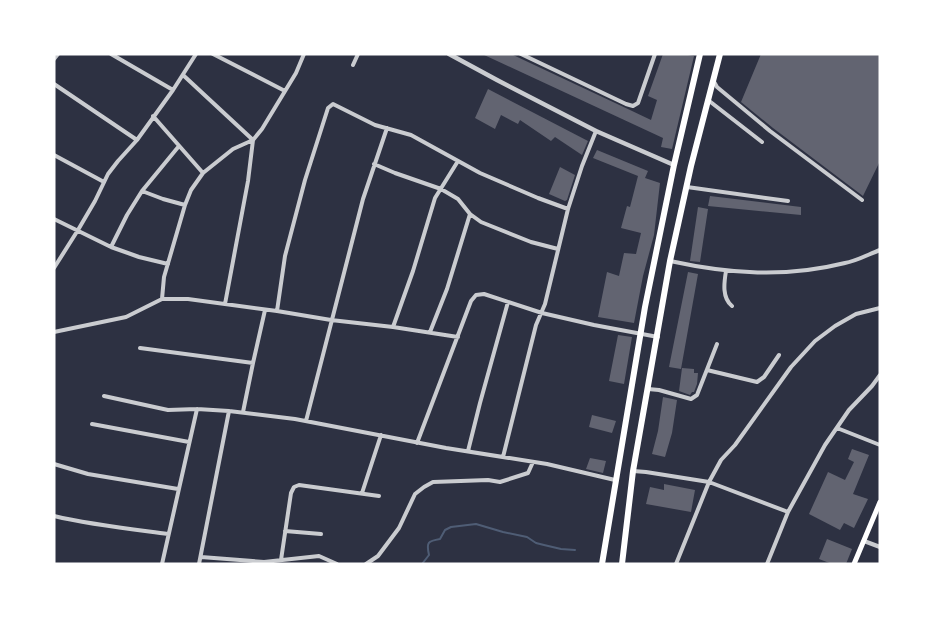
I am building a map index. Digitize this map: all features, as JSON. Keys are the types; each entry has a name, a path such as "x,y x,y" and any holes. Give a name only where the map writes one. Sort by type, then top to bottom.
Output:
{"highway":[{"path":"602,564 640,333 674,165 700,54"},
{"path":"622,564 633,471 670,261 707,100 720,54"}],"main road":[{"path":"854,564 880,502"}],"street":[{"path":"54,59 58,54"},
{"path":"111,54 173,90"},
{"path":"54,268 78,230 108,174 137,140 196,54"},
{"path":"213,54 285,92"},
{"path":"162,299 164,277 191,190 203,172 233,149 253,140 285,92 304,54"},
{"path":"353,65 358,54"},
{"path":"449,54 596,131 674,165"},
{"path":"521,54 633,106 638,103 655,54"},
{"path":"183,75 253,140"},
{"path":"712,80 717,87 770,131 862,200"},
{"path":"54,84 137,140"},
{"path":"707,100 762,142"},
{"path":"276,311 288,245 305,180 328,108 333,104 375,125 411,135 480,173 568,209"},
{"path":"153,116 203,172"},
{"path":"306,421 363,200 387,128"},
{"path":"503,457 536,325 545,304 568,209 596,131"},
{"path":"225,304 248,182 253,140"},
{"path":"111,247 142,190 179,146"},
{"path":"54,155 104,182"},
{"path":"393,327 435,198 458,161"},
{"path":"374,164 441,189 458,199 470,214 481,222 531,242 558,249"},
{"path":"687,188 788,201"},
{"path":"142,190 185,205"},
{"path":"430,332 447,289 470,214"},
{"path":"54,219 111,247 168,264"},
{"path":"670,261 726,271 767,273 814,269 847,263 880,250"},
{"path":"726,271 725,293 728,303 732,306"},
{"path":"417,443 471,301 476,295 484,294 542,313 658,337"},
{"path":"54,332 126,317 162,299 188,299 458,337"},
{"path":"468,451 508,302"},
{"path":"676,564 709,482 722,460 791,368 815,341 835,326 856,314 880,308"},
{"path":"243,412 265,310"},
{"path":"648,389 691,399 698,395 717,344"},
{"path":"140,348 252,363"},
{"path":"707,370 757,382 764,377 779,356"},
{"path":"767,564 788,512 825,445 849,410 880,375"},
{"path":"104,396 168,410 243,412 306,421 417,443 533,462 615,480"},
{"path":"162,564 196,409"},
{"path":"199,564 229,411"},
{"path":"92,424 189,442"},
{"path":"837,428 880,445"},
{"path":"362,494 381,435"},
{"path":"366,564 378,556 399,528 415,494 424,487 433,482 488,480 500,482 528,473 533,462"},
{"path":"54,464 88,474 178,489"},
{"path":"633,471 709,482 788,512"},
{"path":"281,561 291,493 294,487 299,485 379,496"},
{"path":"54,516 81,523 168,534"},
{"path":"285,531 321,534"},
{"path":"864,541 880,548"},
{"path":"201,557 264,563 319,556 337,564"}],"building":[{"path":"482,54 511,54 651,120 657,100 648,96 663,54 694,56 672,149 661,147 663,138"},
{"path":"761,54 880,54 880,161 863,196 741,102"},
{"path":"488,89 588,141 582,155 555,137 551,141 520,120 518,124 501,115 495,129 475,118"},
{"path":"597,150 648,171 645,178 660,183 654,235 634,323 598,317 607,272 619,276 624,253 636,254 641,233 621,228 627,206 630,207 638,176 593,158"},
{"path":"560,167 575,175 565,201 549,194"},
{"path":"710,196 801,207 801,215 708,206"},
{"path":"698,207 708,209 700,262 690,261"},
{"path":"688,272 698,274 681,369 669,367"},
{"path":"618,335 632,337 624,384 609,381"},
{"path":"682,368 694,369 694,373 698,373 697,384 690,395 679,391"},
{"path":"663,397 677,400 672,433 665,457 652,454"},
{"path":"592,415 616,421 612,433 589,427"},
{"path":"852,449 869,455 853,494 868,499 854,528 844,523 840,530 809,514 828,472 845,480 854,462 848,459"},
{"path":"590,458 606,461 603,473 586,469"},
{"path":"664,484 695,490 691,512 646,504 650,487 664,490"},
{"path":"827,539 852,549 846,564 832,564 819,559"}],"waterway":[{"path":"422,564 429,555 429,543 440,539 445,530 451,527 476,524 527,537 536,543 575,550"}]}
